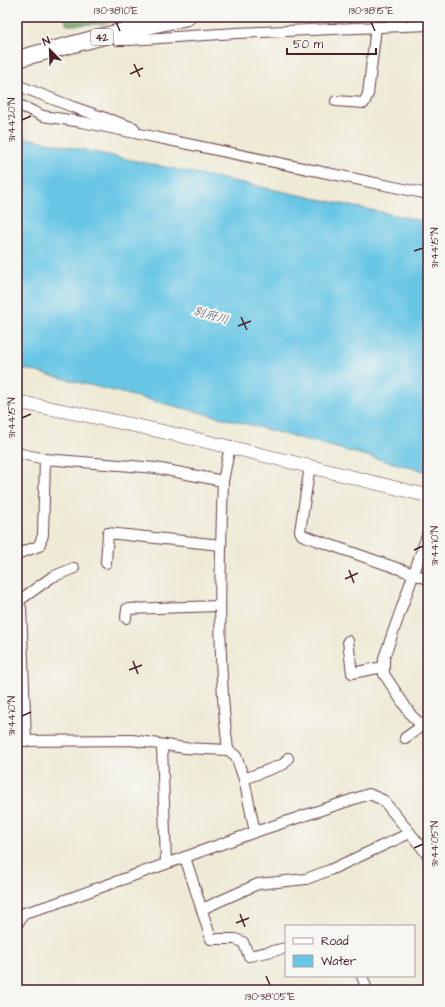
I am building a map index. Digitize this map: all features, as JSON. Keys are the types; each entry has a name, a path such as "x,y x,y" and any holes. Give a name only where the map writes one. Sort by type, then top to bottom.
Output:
{"main road":[{"name":"42","path":"17,59 112,34 187,17"}],"street":[{"path":"112,34 117,40 129,40 428,25"},
{"path":"336,101 364,103 368,94 376,27"},
{"path":"17,86 136,128 167,134"},
{"path":"17,104 43,116 82,122 428,194"},
{"path":"17,402 109,418 230,446 428,496"},
{"path":"228,750 223,707 219,606 223,481 230,446"},
{"path":"17,453 45,459 156,468 223,481"},
{"path":"17,554 39,546 43,535 45,459"},
{"path":"310,466 300,531 302,535 428,579"},
{"path":"106,562 108,533 221,545"},
{"path":"405,738 425,723 411,715 384,674 383,667 428,533"},
{"path":"74,568 52,577 18,602 21,608 22,741 132,740 185,748 228,750 236,756 244,779 255,832"},
{"path":"126,618 127,609 219,606"},
{"path":"348,641 352,673 383,667"},
{"path":"162,744 166,863"},
{"path":"244,779 284,764 288,758"},
{"path":"17,925 21,911 369,794 383,800 428,854"},
{"path":"202,910 258,884 306,880 410,833"},
{"path":"185,857 211,939 235,939 243,942 249,956 285,948"},
{"path":"362,977 367,990"}],"green space":[{"path":"64,17 133,17 103,24 67,25"}],"water":[{"name":"別府川","path":"17,136 428,222 428,472 231,420 17,367"}]}
